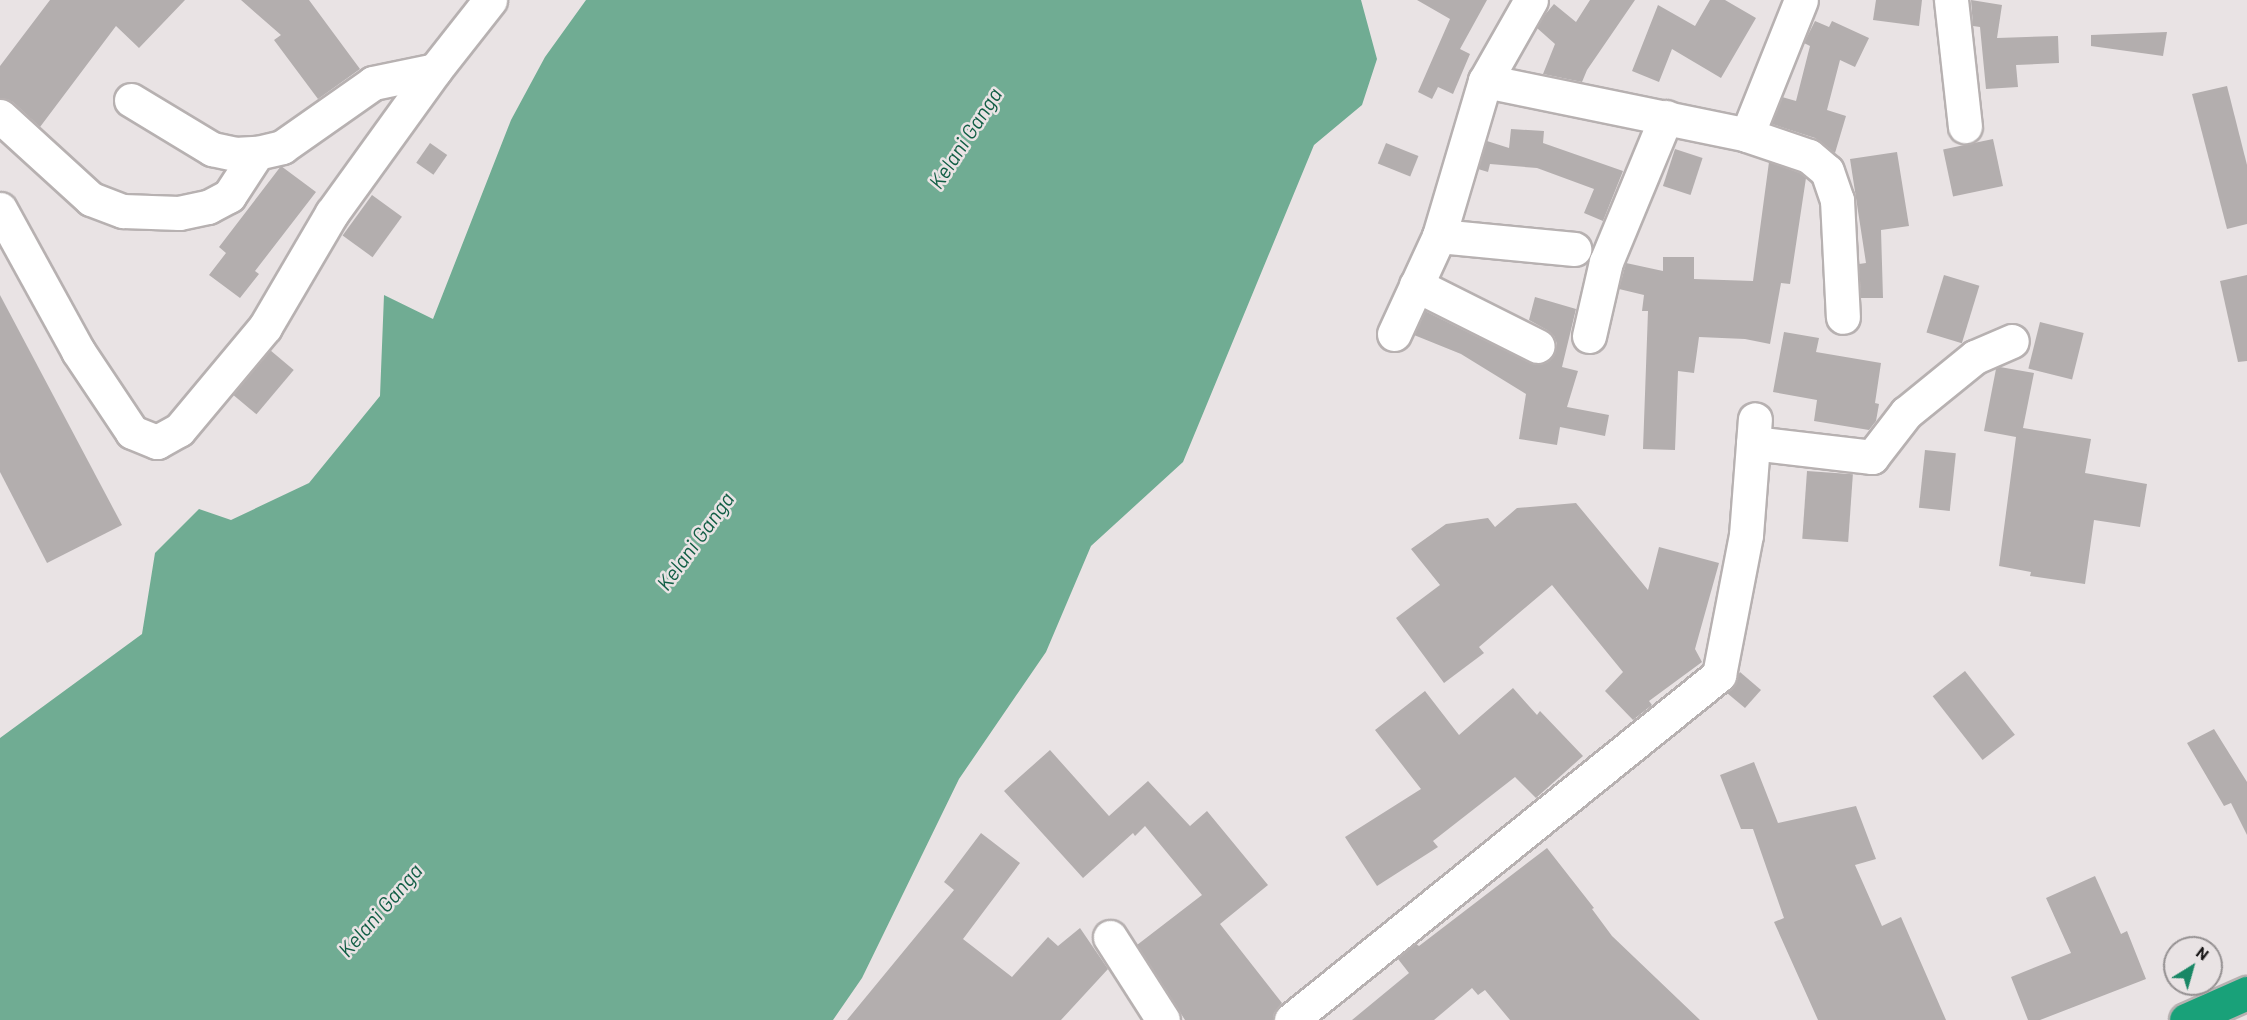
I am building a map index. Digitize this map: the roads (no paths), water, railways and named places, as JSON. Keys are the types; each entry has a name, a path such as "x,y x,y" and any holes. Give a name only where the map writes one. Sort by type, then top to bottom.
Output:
{"highway":[{"path":"2186,1020 2247,993"}],"street":[{"path":"0,209 78,351 132,432 157,442 179,430 265,327 332,213 435,70 490,0"},
{"path":"1394,334 1439,236 1485,81 1531,0"},
{"path":"1747,135 1801,0"},
{"path":"1952,0 1965,126"},
{"path":"131,100 212,149 235,154 257,153 282,147 373,83 435,70"},
{"path":"1485,81 1747,135 1809,156 1827,171 1838,200 1843,317"},
{"path":"0,116 91,199 123,211 179,213 208,207 229,196 257,153"},
{"path":"1589,336 1606,262 1666,117"},
{"path":"1439,236 1574,249"},
{"path":"1416,285 1538,346"},
{"path":"1291,1020 1719,675 1746,535 1754,431 1872,456 1906,413 1975,357 2012,341"},
{"path":"1110,937 1164,1020"}],"water":[{"name":"Kelani Ganga","path":"586,0 1361,0 1377,59 1362,105 1314,145 1183,462 1091,546 1046,652 959,779 862,978 833,1020 0,1020 0,738 142,634 155,553 199,509 231,520 309,483 380,396 384,295 433,319 511,120 545,57"}]}
